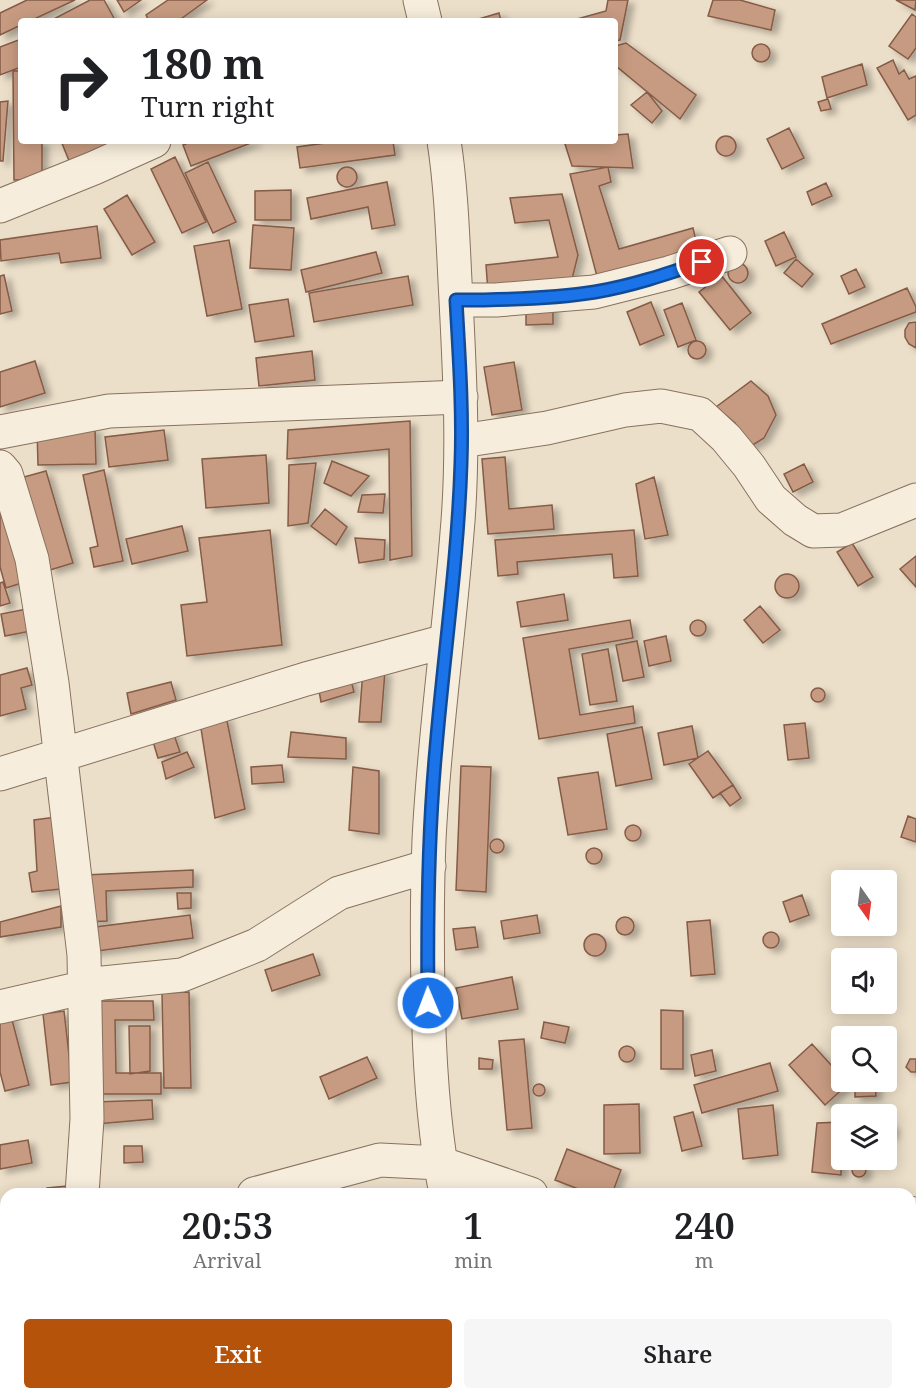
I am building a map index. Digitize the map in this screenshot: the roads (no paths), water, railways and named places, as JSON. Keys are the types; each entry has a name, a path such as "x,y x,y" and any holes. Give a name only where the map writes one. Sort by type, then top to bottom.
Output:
{"street":[{"path":"0,206 147,144"},
{"path":"443,1178 432,1104 427,938 435,750 458,533 461,441 456,300 444,144"},
{"path":"456,300 496,300 594,292 669,273 730,253"},
{"path":"0,432 108,411 461,397"},
{"path":"461,441 547,428 625,410 661,406 700,414 726,438 771,499 795,520 813,531 842,530 916,500"},
{"path":"0,467 6,474 32,559 52,683 84,955 87,1119 82,1188"},
{"path":"0,774 306,679 446,641"},
{"path":"0,1007 103,983 182,975 257,945 339,893 429,866"},
{"path":"276,1188 380,1160 443,1178 498,1188"}]}
